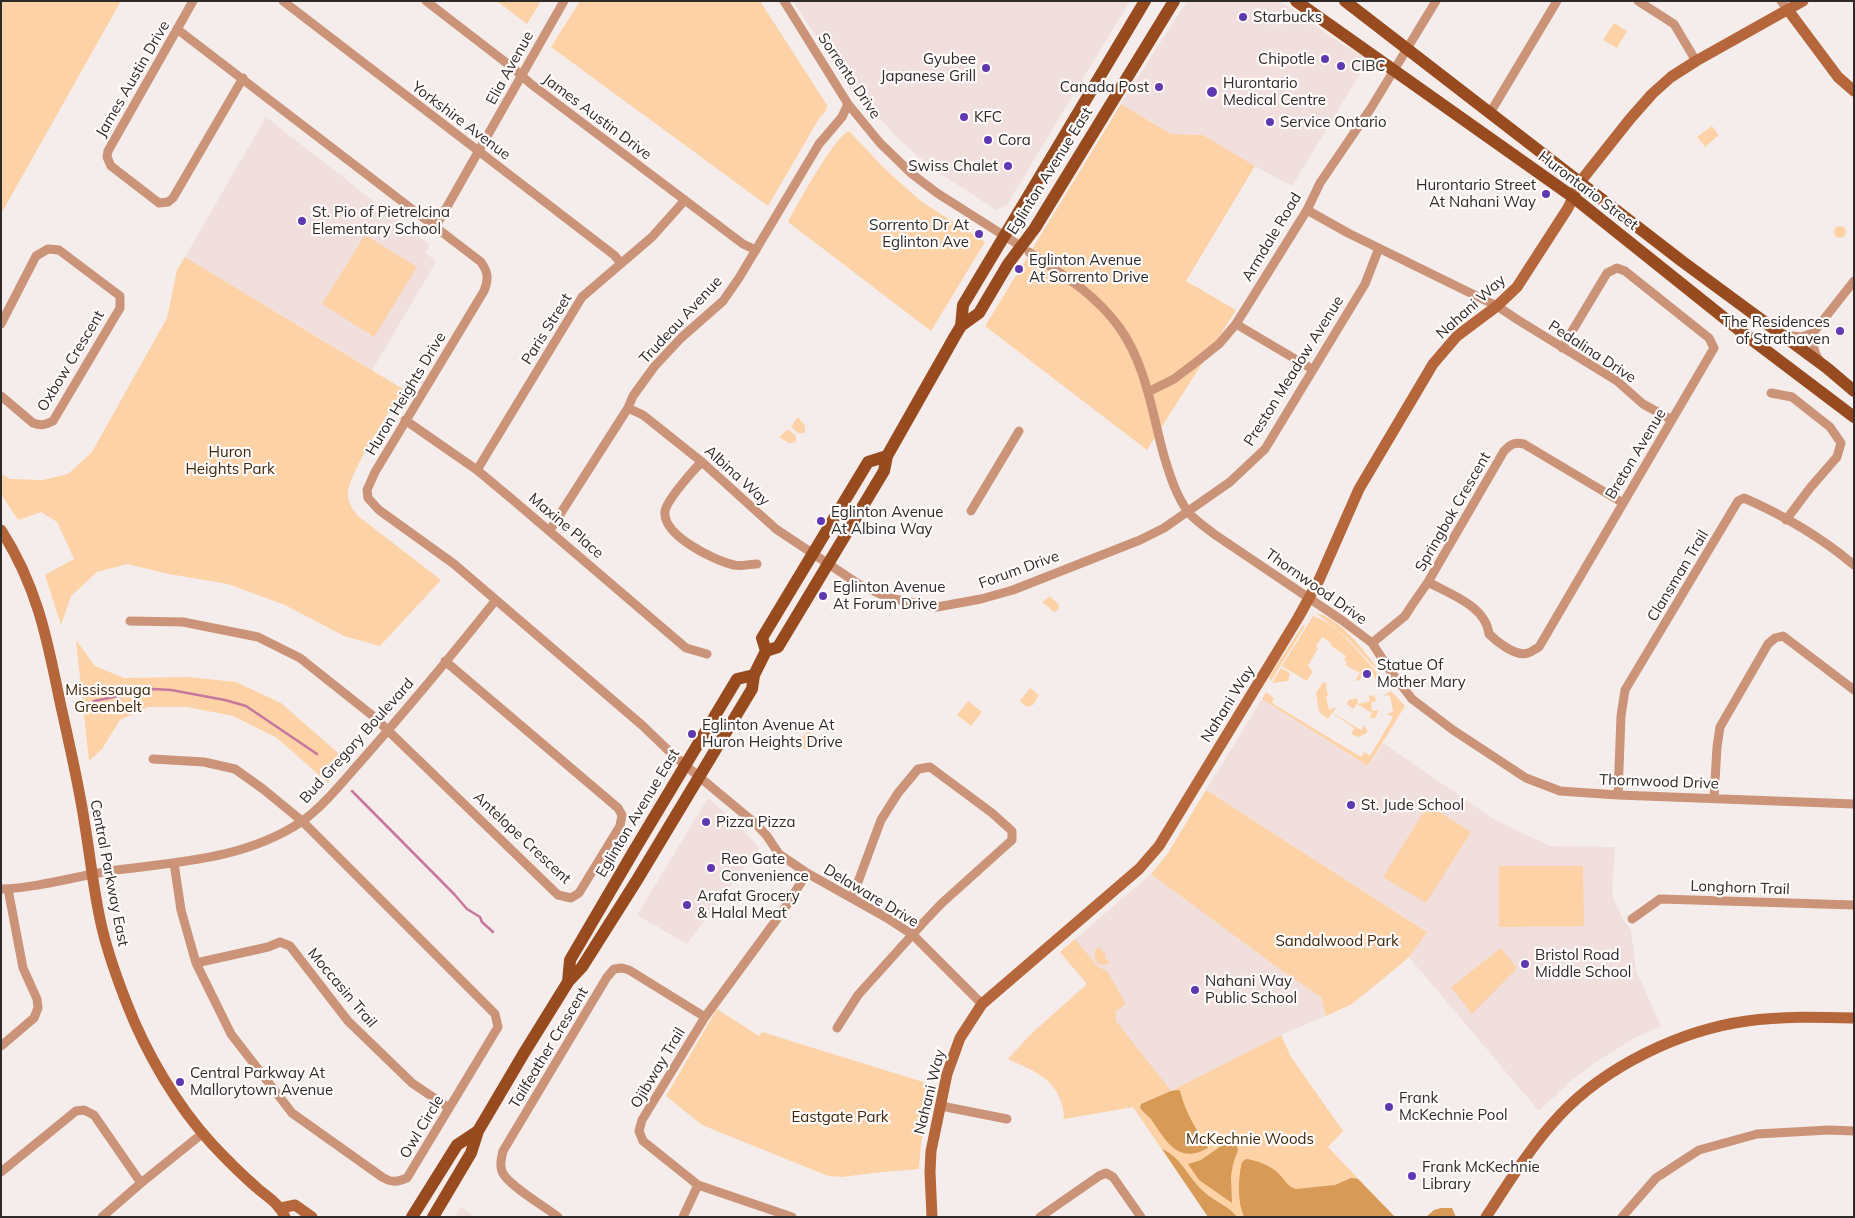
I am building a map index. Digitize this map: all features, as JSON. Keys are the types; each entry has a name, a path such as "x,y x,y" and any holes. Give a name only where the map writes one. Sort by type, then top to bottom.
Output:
{"main road":[{"name":"Eglinton Avenue East","path":"766,651 778,647 884,471 887,456 961,326 963,305 1145,1"},
{"name":"Hurontario Street","path":"1296,1 1573,198 1743,333 1854,417"},
{"name":"Hurontario Street","path":"1345,1 1683,262 1827,368 1854,391"},
{"name":"Eglinton Avenue East","path":"961,326 979,313 1008,264 1025,249 1174,2"},
{"name":"Eglinton Avenue East","path":"433,1217 471,1153 478,1132 568,982 582,967 752,689 754,675 766,651 762,638 868,462 887,456"},
{"name":"Eglinton Avenue East","path":"568,982 570,960 737,679 754,675"},
{"name":"Eglinton Avenue East","path":"412,1217 457,1145 478,1132"}],"street":[{"name":"James Austin Drive","path":"193,1 108,151 107,157 111,166 159,203 168,202 173,198 243,78"},
{"name":"Yorkshire Avenue","path":"283,1 614,255 621,263"},
{"name":"James Austin Drive","path":"426,1 521,76 743,244 756,250"},
{"name":"Elia Avenue","path":"436,226 564,1"},
{"name":"Sorrento Drive","path":"784,1 848,104 880,143 917,178 947,200 1025,249"},
{"name":"Armdale Road","path":"1148,392 1174,379 1199,360 1219,344 1236,324 1307,210 1317,188 1371,108 1436,1"},
{"path":"1490,113 1558,1"},
{"path":"1638,1 1674,24 1696,61"},
{"name":"Nahani Way","path":"932,1217 931,1159 940,1106 955,1048 965,1028 982,1004 1139,869 1151,856 1298,618 1309,598 1358,489 1433,364 1456,336 1498,306 1517,287 1568,208 1580,182 1652,94 1671,77 1784,6 1803,1"},
{"path":"1784,6 1838,77 1854,91"},
{"name":"Huron Heights Drive","path":"177,29 481,262 488,276 488,283 405,420 370,482 367,490 368,498 379,510 454,564 699,776"},
{"name":"Trudeau Avenue","path":"550,530 628,408 633,396 654,367 681,338 723,301 756,250 819,144 842,117 848,104"},
{"name":"Paris Street","path":"477,470 582,297 652,237 685,200"},
{"name":"Pedalina Drive","path":"1307,210 1379,248 1498,306 1617,381 1643,404 1672,420"},
{"name":"Preston Meadow Avenue","path":"1188,511 1230,482 1260,454 1365,284 1379,248"},
{"name":"Oxbow Crescent","path":"1,324 36,256 48,249 59,250 120,296 120,308 53,421 46,425 33,423 1,396"},
{"name":"Thornwood Drive","path":"1025,249 1094,298 1120,328 1135,357 1148,392 1175,490 1188,511 1198,522 1214,534 1343,620 1372,643 1412,699 1453,730 1526,778 1560,790 1618,795 1854,804"},
{"name":"Breton Avenue","path":"1428,582 1472,606 1482,616 1488,626 1489,634 1516,652 1522,654 1530,653 1539,647 1712,352 1713,343 1710,338 1622,269 1614,268 1607,272 1562,348"},
{"path":"1781,334 1792,337 1813,332 1854,280"},
{"path":"1236,324 1312,369"},
{"path":"1813,332 1817,358 1827,368"},
{"path":"1771,393 1792,397 1830,427 1841,442 1837,457 1786,520"},
{"name":"Albina Way","path":"628,408 643,415 702,462 764,520 828,564"},
{"name":"Maxine Place","path":"405,420 477,470 550,530 686,648 707,654"},
{"path":"970,510 1018,431"},
{"name":"Springbok Crescent","path":"1372,643 1405,616 1428,582 1504,451 1516,442 1524,444 1623,503"},
{"path":"702,462 694,469 666,506 668,525 692,547 710,557 736,566 756,564"},
{"name":"Clansman Trail","path":"1618,795 1621,716 1625,690 1738,501 1744,498 1786,520 1837,551 1854,565"},
{"name":"Forum Drive","path":"828,564 848,578 882,595 937,607 981,599 1013,590 1140,540 1164,528 1188,511"},
{"name":"Central Parkway East","path":"1,530 34,595 46,635 85,825 92,874 107,948 133,1019 162,1074 212,1144 283,1212 295,1204 312,1217"},
{"name":"Bud Gregory Boulevard","path":"5,889 230,853 260,844 302,821 332,792 388,730 495,601"},
{"name":"Antelope Crescent","path":"130,622 183,622 258,637 300,658 373,716 558,895 571,898 579,893 620,826 622,815 618,808 445,661"},
{"path":"1714,798 1720,727 1768,644 1775,638 1783,636 1854,690"},
{"name":"Owl Circle","path":"153,759 204,762 235,769 302,821 495,1014 498,1026 407,1178 397,1182 388,1181 292,1112 231,1034 196,963 182,910 174,863"},
{"path":"837,1028 858,995 942,903 1012,840 1012,831 930,767 918,769 898,793 881,820 852,898"},
{"name":"Delaware Drive","path":"699,776 756,824 767,836 778,854 913,935 982,1004"},
{"name":"Ojibway Trail","path":"791,1217 698,1186 643,1142 639,1132 642,1120 705,1017 785,908 807,873"},
{"path":"1,1046 34,1018 38,1008 37,999 22,968 5,889"},
{"name":"Longhorn Trail","path":"1632,919 1660,899 1854,905"},
{"name":"Moccasin Trail","path":"196,963 268,947 280,942 290,946 348,1021 412,1083 449,1108"},
{"name":"Tailfeather Crescent","path":"558,1217 511,1183 503,1174 500,1162 503,1151 607,977 614,969 622,968 629,970 705,1017"},
{"path":"1486,1217 1526,1156 1559,1116 1599,1081 1637,1058 1691,1034 1719,1026 1747,1021 1812,1017 1854,1018"},
{"path":"940,1106 1007,1119"},
{"path":"1,1172 76,1111 84,1110 94,1115 141,1183"},
{"path":"1622,1217 1656,1178 1699,1150 1756,1134 1829,1130 1854,1131"},
{"path":"109,1215 141,1183 204,1133"},
{"path":"1040,1217 1106,1173 1113,1177 1141,1217"},
{"path":"683,1217 698,1186"}],"shaded area":[{"path":"793,1 1130,1 1006,206 996,210 935,170 898,139 864,100 848,86"},
{"path":"1187,1 1280,1 1343,45 1369,59 1292,186 1203,135 1171,134 1121,104"},
{"name":"St. Pio of Pietrelcina Elementary School","path":"266,117 430,245 425,252 436,262 372,370 185,257"},
{"path":"1262,699 1369,767 1383,743 1495,820 1550,846 1615,847 1612,891 1614,901 1631,930 1636,971 1661,1026 1636,1037 1596,1062 1572,1080 1539,1111 1409,957 1426,931 1206,790"},
{"path":"708,798 739,825 759,848 687,944 637,915"},
{"name":"Nahani Way Public School","path":"1151,874 1274,965 1322,997 1326,1016 1281,1035 1171,1091 1064,1119 1064,1109 1053,1084 1035,1071 1008,1059 1031,1034 1087,984 1060,952"},
{"path":"1178,1090 1192,1121 1208,1148 1198,1153 1189,1154 1174,1148 1140,1108 1141,1104 1171,1091"},
{"path":"1231,1144 1237,1146 1238,1150 1231,1176 1232,1203 1199,1180 1188,1164 1201,1160 1221,1146"},
{"path":"1162,1149 1179,1162 1203,1191 1237,1217 1208,1217"},
{"path":"1246,1159 1272,1168 1289,1185 1296,1189 1335,1185 1351,1178 1358,1179 1395,1217 1244,1217 1239,1197 1239,1182 1242,1162"},
{"path":"461,1207 475,1217 455,1217"},
{"path":"1452,1208 1456,1217 1426,1217 1434,1210"}],"green space":[{"path":"1,1 121,1 1,214"},
{"path":"497,1 541,1 527,24"},
{"path":"580,1 760,1 827,105 826,111 820,117 768,206 551,47"},
{"path":"1614,23 1627,31 1617,48 1603,40"},
{"path":"1121,104 1171,134 1203,135 1255,166 1186,281 1236,310 1147,450 985,326"},
{"path":"1712,126 1718,136 1705,147 1697,137"},
{"path":"849,131 886,170 922,202 985,242 931,331 788,222 826,158 835,145"},
{"path":"1842,226 1845,227 1845,237 1838,238 1835,237 1834,230 1835,227"},
{"path":"365,235 417,267 374,337 322,304"},
{"name":"Huron Heights Park","path":"185,257 403,389 354,473 348,498 358,516 441,580 380,646 344,636 285,605 228,584 169,574 127,564 97,572 71,596 61,625 45,575 74,559 57,522 41,512 18,520 1,494 1,474 10,479 43,480 68,474 92,452 167,318 177,270"},
{"path":"798,417 805,426 805,433 798,433 791,427"},
{"path":"787,430 796,436 796,442 789,443 779,437"},
{"path":"1050,596 1059,605 1058,610 1054,612 1042,602"},
{"path":"1316,613 1325,616 1344,629 1380,671 1348,639"},
{"path":"1313,616 1332,626 1341,634 1383,680 1380,683 1379,678 1375,679 1373,673 1367,669 1362,673 1360,680 1355,681 1360,673 1345,665 1347,662 1344,660 1346,656 1322,637 1308,666 1313,671 1307,681 1282,666"},
{"path":"1303,625 1305,626 1271,681 1269,677"},
{"name":"Mississauga Greenbelt","path":"76,640 95,666 124,678 189,677 236,682 281,703 345,759 328,783 277,738 233,716 187,707 148,707 120,720 102,749 89,761"},
{"path":"1281,668 1290,673 1288,681 1272,683"},
{"path":"1323,682 1327,684 1328,696 1326,697 1329,710 1336,707 1333,713 1361,730 1364,725 1367,733 1358,737 1351,734 1354,728 1332,713 1328,719 1319,712 1316,693"},
{"path":"1030,688 1039,695 1033,705 1027,707 1020,701"},
{"path":"1391,691 1405,706 1368,766 1262,699 1266,692 1274,698 1272,703 1361,757 1364,752 1370,756 1393,717 1387,714 1393,712 1390,695 1383,696"},
{"path":"1369,695 1374,696 1377,701 1371,702 1372,711 1379,710 1375,718 1369,718 1372,713 1357,704 1353,709 1347,704 1348,700 1357,698 1358,704 1370,701"},
{"path":"968,701 982,712 971,726 957,715"},
{"path":"808,731 816,737 806,750 796,744"},
{"name":"Sandalwood Park","path":"1206,790 1427,932 1409,957 1352,1004 1326,1016 1321,997 1274,965 1151,874 1168,853"},
{"path":"1428,805 1471,832 1426,903 1383,877"},
{"path":"1499,866 1583,866 1584,926 1499,927"},
{"name":"McKechnie Woods","path":"1075,939 1098,967 1107,971 1126,1004 1116,1011 1116,1021 1171,1091 1281,1035 1291,1057 1343,1131 1328,1147 1395,1217 1208,1217 1133,1107 1064,1119 1059,1096 1053,1087 1038,1074 1008,1059 1031,1034 1087,984 1060,952"},
{"path":"1099,947 1105,953 1105,958 1110,962 1107,964 1100,965 1095,960 1095,950"},
{"path":"1501,948 1517,968 1472,1014 1451,987"},
{"name":"Eastgate Park","path":"717,1009 759,1036 762,1032 933,1085 921,1144 919,1169 842,1177 828,1176 702,1125 666,1096"}],"waterway":[{"path":"94,701 153,689 171,690 225,700 246,706 317,754"},
{"path":"352,791 467,909 480,917 482,922 493,932"}],"place":[{"name":"Starbucks","path":"1243,17"},
{"name":"Chipotle","path":"1325,59"},
{"name":"CIBC","path":"1341,66"},
{"name":"Gyubee Japanese Grill","path":"986,68"},
{"name":"Canada Post","path":"1159,87"},
{"name":"Hurontario Medical Centre","path":"1212,92"},
{"name":"KFC","path":"964,117"},
{"name":"Service Ontario","path":"1270,122"},
{"name":"Cora","path":"988,140"},
{"name":"Swiss Chalet","path":"1008,166"},
{"name":"Hurontario Street At Nahani Way","path":"1546,194"},
{"name":"St. Pio of Pietrelcina Elementary School","path":"302,221"},
{"name":"Sorrento Dr At Eglinton Ave","path":"979,234"},
{"name":"Eglinton Avenue At Sorrento Drive","path":"1019,269"},
{"name":"The Residences of Strathaven","path":"1840,331"},
{"name":"Eglinton Avenue At Albina Way","path":"821,521"},
{"name":"Eglinton Avenue At Forum Drive","path":"823,596"},
{"name":"Statue Of Mother Mary","path":"1367,674"},
{"name":"Eglinton Avenue At Huron Heights Drive","path":"692,734"},
{"name":"St. Jude School","path":"1351,805"},
{"name":"Pizza Pizza","path":"706,822"},
{"name":"Reo Gate Convenience","path":"711,868"},
{"name":"Arafat Grocery & Halal Meat","path":"687,905"},
{"name":"Bristol Road Middle School","path":"1525,964"},
{"name":"Nahani Way Public School","path":"1195,990"},
{"name":"Central Parkway At Mallorytown Avenue","path":"180,1082"},
{"name":"Frank McKechnie Pool","path":"1389,1107"},
{"name":"Frank McKechnie Library","path":"1412,1176"}]}
